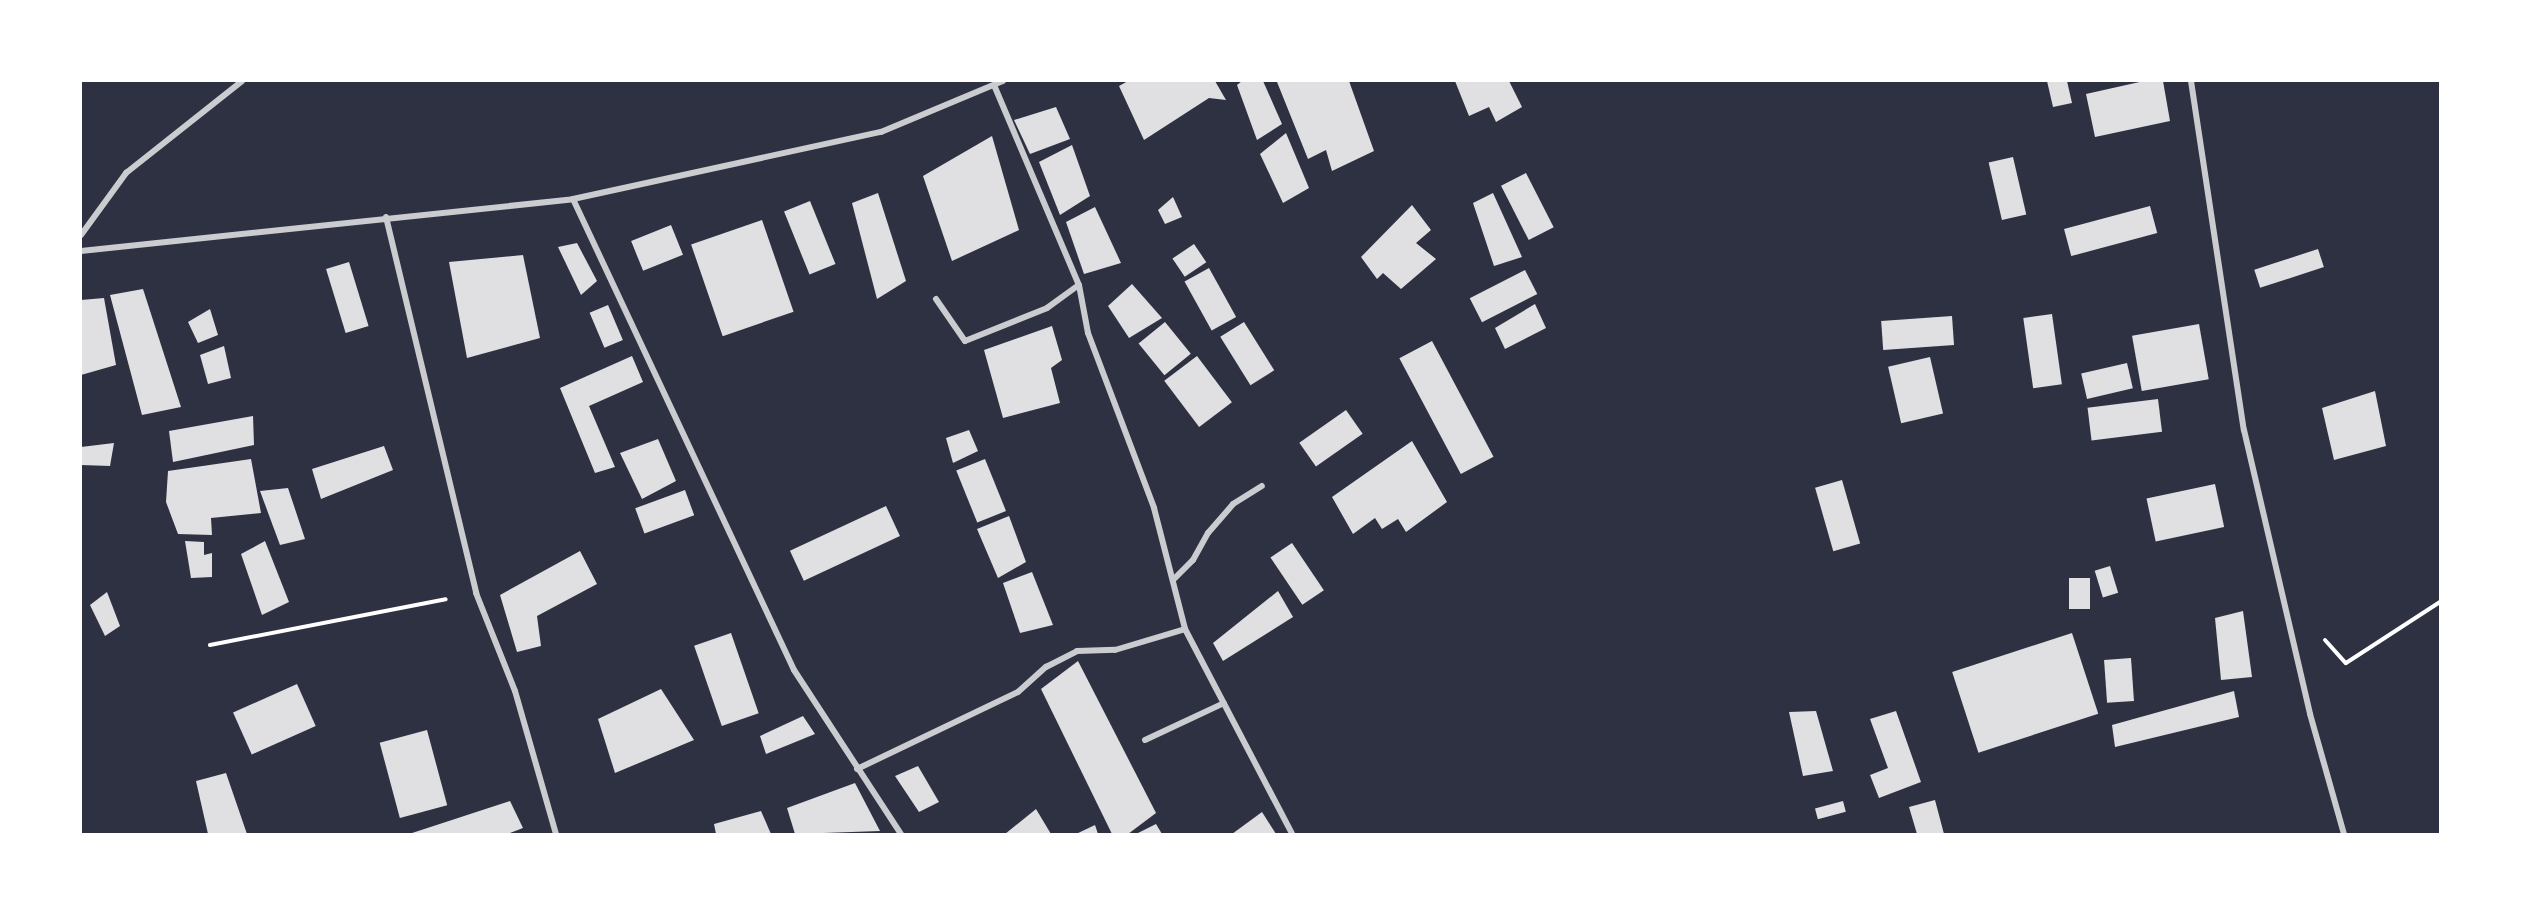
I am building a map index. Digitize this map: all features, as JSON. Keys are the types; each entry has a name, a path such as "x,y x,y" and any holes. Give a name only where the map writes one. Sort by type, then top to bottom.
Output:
{"street":[{"path":"81,235 126,173 242,81"},
{"path":"81,251 573,199 882,132 1003,81"},
{"path":"2191,81 2244,430 2310,714 2344,834"},
{"path":"993,85 1079,285 1088,333 1137,458 1185,629 1292,834"},
{"path":"573,199 794,670 857,770 901,834"},
{"path":"386,217 476,593 515,691 556,834"},
{"path":"936,299 965,341 1047,308 1079,285"},
{"path":"1173,580 1193,560 1208,533 1233,504 1262,486"},
{"path":"857,770 1018,692 1046,667 1077,651 1115,650 1185,629"},
{"path":"1145,740 1224,703"}],"path":[{"path":"210,645 476,593"},
{"path":"2322,637 2346,663 2440,602"}],"building":[{"path":"1128,81 1215,81 1226,100 1209,98 1144,140 1119,86"},
{"path":"1242,81 1263,81 1282,124 1257,140 1237,85"},
{"path":"1349,81 1374,151 1332,171 1326,150 1308,159 1277,82"},
{"path":"1455,81 1509,81 1522,107 1496,122 1489,107 1469,116"},
{"path":"2047,81 2067,81 2072,103 2053,107"},
{"path":"2144,81 2163,81 2170,121 2095,137 2086,94"},
{"path":"1056,107 1070,139 1030,154 1014,120"},
{"path":"1286,133 1309,188 1283,203 1260,154"},
{"path":"992,136 1019,230 952,261 923,176"},
{"path":"1072,145 1090,196 1060,215 1039,162"},
{"path":"2013,157 2026,214 2002,220 1989,163"},
{"path":"1526,173 1554,227 1529,240 1501,186"},
{"path":"878,193 906,281 877,299 852,203"},
{"path":"1493,193 1522,257 1494,266 1473,203"},
{"path":"1173,197 1182,217 1165,224 1158,210"},
{"path":"810,201 835,264 810,275 784,211"},
{"path":"1412,205 1431,230 1416,243 1436,259 1401,289 1383,273 1377,279 1361,257"},
{"path":"2150,206 2157,233 2071,256 2064,229"},
{"path":"1095,207 1121,263 1084,274 1066,222"},
{"path":"762,220 794,312 723,336 691,244"},
{"path":"671,225 683,255 643,271 631,241"},
{"path":"577,243 597,281 581,295 558,247"},
{"path":"1194,244 1206,262 1185,277 1172,259"},
{"path":"2318,249 2324,267 2260,288 2254,270"},
{"path":"523,255 540,338 467,358 449,262"},
{"path":"349,262 369,326 346,333 326,269"},
{"path":"1209,268 1236,317 1212,331 1185,282"},
{"path":"1525,270 1537,294 1482,322 1470,298"},
{"path":"1132,284 1162,318 1129,338 1108,306"},
{"path":"143,289 181,407 142,415 110,295"},
{"path":"104,298 116,365 81,375 81,300"},
{"path":"1535,304 1546,328 1505,349 1495,328"},
{"path":"608,305 623,340 604,348 590,313"},
{"path":"210,309 218,335 198,343 188,322"},
{"path":"2052,314 2062,384 2033,388 2023,318"},
{"path":"1952,316 1954,345 1883,350 1881,321"},
{"path":"1165,322 1191,354 1164,375 1139,343"},
{"path":"1244,322 1274,370 1250,385 1220,337"},
{"path":"2199,324 2209,379 2142,391 2132,336"},
{"path":"1052,326 1062,360 1051,368 1060,403 1003,418 984,350"},
{"path":"1432,341 1494,457 1461,474 1399,358"},
{"path":"224,346 231,378 208,384 200,355"},
{"path":"632,356 643,382 589,406 615,467 595,473 560,388"},
{"path":"1197,356 1232,402 1199,427 1164,381"},
{"path":"1930,357 1943,414 1901,423 1888,367"},
{"path":"2127,363 2133,388 2087,399 2081,374"},
{"path":"2375,391 2386,446 2334,460 2322,408"},
{"path":"2158,399 2162,432 2092,440 2088,408"},
{"path":"1346,410 1363,434 1316,466 1299,443"},
{"path":"253,416 254,445 173,462 169,431"},
{"path":"969,430 978,451 953,463 946,438"},
{"path":"658,439 676,481 642,499 620,453"},
{"path":"1412,441 1447,502 1406,532 1398,519 1382,529 1375,518 1353,534 1332,497"},
{"path":"114,443 110,466 81,465 81,447"},
{"path":"384,446 393,470 321,499 312,469"},
{"path":"251,459 261,513 211,518 212,535 178,534 166,502 168,471"},
{"path":"985,459 1006,511 977,523 956,471"},
{"path":"1842,480 1860,543 1833,551 1815,488"},
{"path":"2215,484 2224,527 2156,542 2147,499"},
{"path":"288,488 305,539 280,545 260,491"},
{"path":"685,490 694,515 644,533 635,508"},
{"path":"886,506 900,536 804,581 790,551"},
{"path":"1009,516 1026,562 998,578 977,529"},
{"path":"185,541 204,542 204,555 212,553 212,577 191,578"},
{"path":"265,541 289,602 262,615 241,554"},
{"path":"1292,543 1324,590 1302,605 1270,558"},
{"path":"580,551 597,584 537,616 541,646 517,652 500,595"},
{"path":"2110,566 2118,593 2103,597 2095,571"},
{"path":"1032,572 1053,625 1020,633 1003,583"},
{"path":"2069,578 2090,578 2090,609 2069,609"},
{"path":"1278,591 1293,617 1223,661 1213,643"},
{"path":"107,592 120,626 105,636 90,605"},
{"path":"2243,611 2252,677 2221,680 2215,618"},
{"path":"731,633 759,713 722,726 694,646"},
{"path":"2072,633 2098,714 1978,753 1952,672"},
{"path":"2131,658 2134,701 2107,703 2104,660"},
{"path":"1078,661 1156,813 1128,834 1112,834 1041,689"},
{"path":"297,684 316,726 252,754 233,712"},
{"path":"661,689 694,740 615,773 598,719"},
{"path":"2234,691 2239,717 2115,747 2112,725"},
{"path":"1816,711 1833,771 1803,776 1789,712"},
{"path":"1896,711 1921,782 1879,798 1870,775 1888,768 1870,719"},
{"path":"803,716 815,734 766,754 760,736"},
{"path":"427,730 447,805 400,818 380,743"},
{"path":"918,766 939,802 919,812 895,776"},
{"path":"226,773 247,834 208,834 196,781"},
{"path":"855,783 880,831 795,834 787,808"},
{"path":"1935,800 1944,834 1917,834 1909,807"},
{"path":"510,801 523,828 507,834 409,834"},
{"path":"1843,801 1846,812 1818,819 1815,809"},
{"path":"1036,809 1051,834 1005,834"},
{"path":"761,811 771,834 716,834 714,824"},
{"path":"1262,812 1276,834 1232,834"},
{"path":"1156,824 1162,834 1136,834"},
{"path":"1095,825 1098,834 1076,834"}]}
